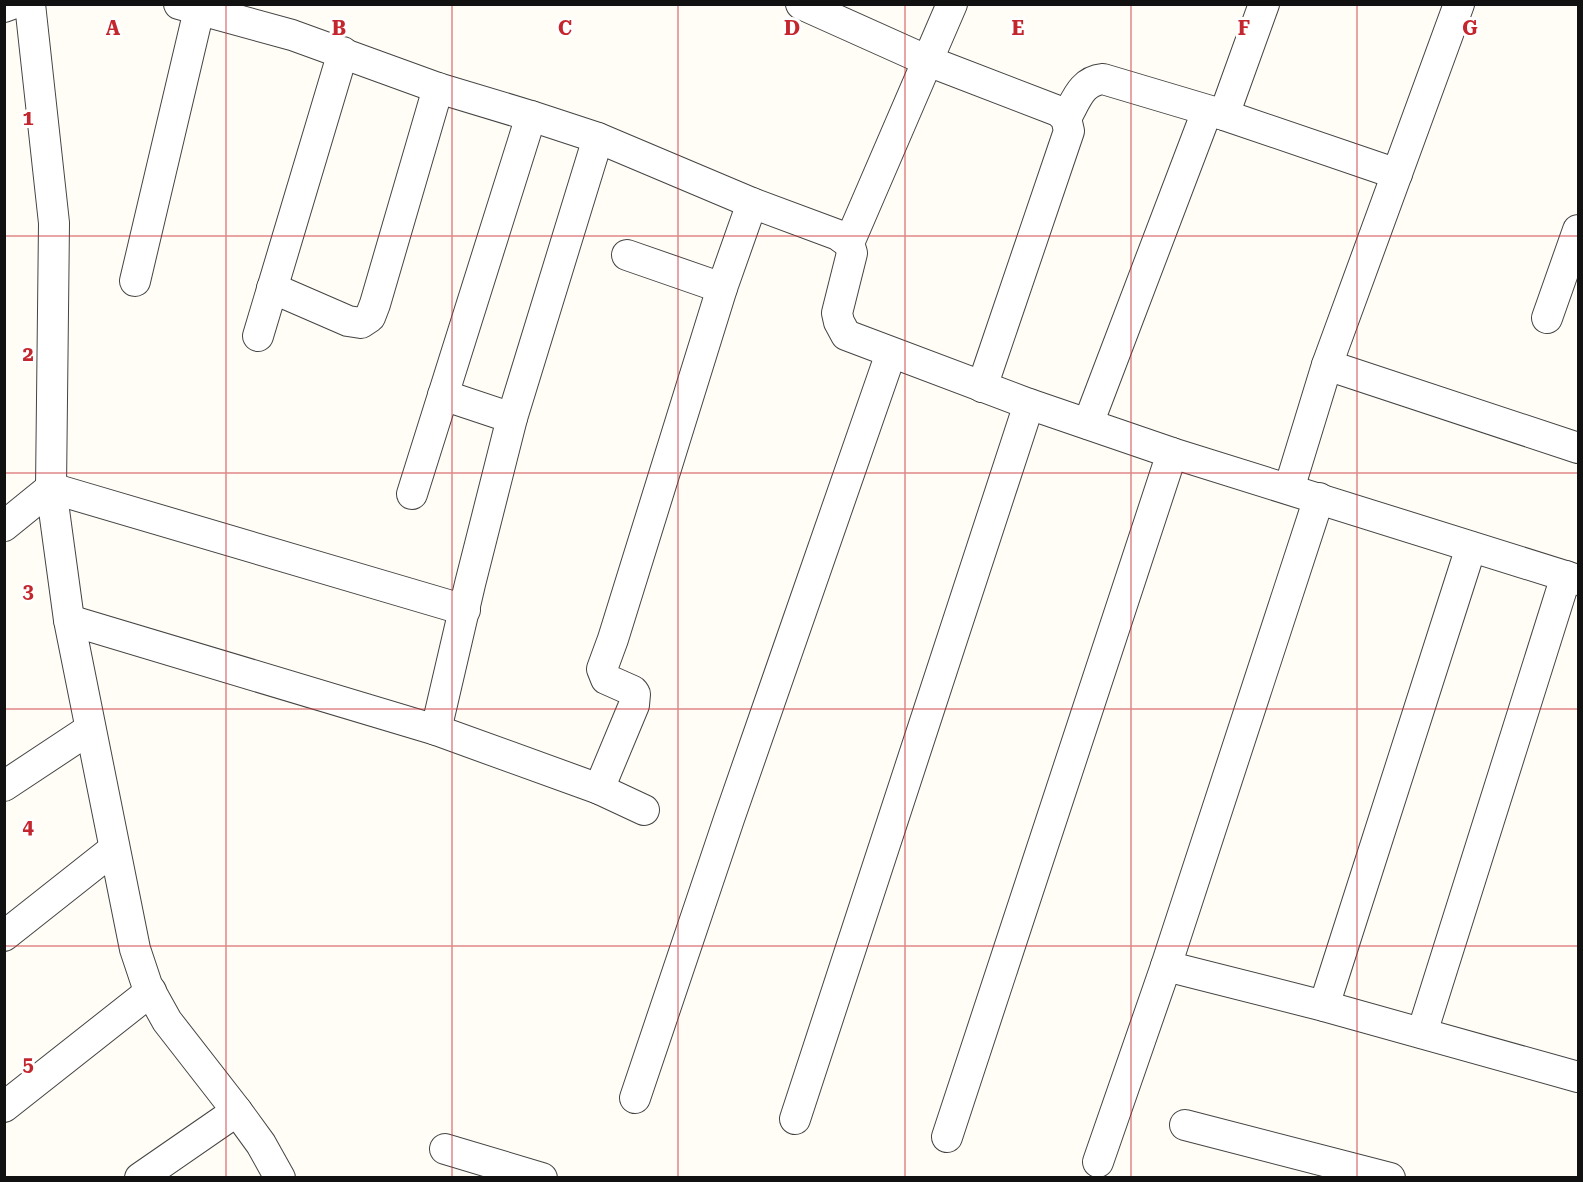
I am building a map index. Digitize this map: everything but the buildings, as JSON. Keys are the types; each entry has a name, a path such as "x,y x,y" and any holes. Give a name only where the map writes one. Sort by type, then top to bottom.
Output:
{"street":[{"path":"4,7 12,4"},
{"path":"30,4 54,223 51,488 69,620 135,949 151,991 167,1021 261,1144 280,1178"},
{"path":"801,4 928,61 1058,111 1066,118 1069,131 982,387"},
{"path":"849,243 952,4"},
{"path":"1088,424 1216,113 1264,4"},
{"path":"1289,489 1327,364 1459,4"},
{"path":"135,281 189,7 292,35 438,88 598,138 752,203 838,235 849,243 852,253 837,314 839,322 846,334 891,353 1172,453 1572,578 1422,1033"},
{"path":"258,336 343,52"},
{"path":"1066,118 1086,84 1093,80 1103,79 1216,113 1396,174"},
{"path":"272,288 348,321 361,323 369,317 375,304 438,88"},
{"path":"412,494 531,116"},
{"path":"436,730 512,418 598,138"},
{"path":"598,789 634,705 635,694 606,679 603,669 722,288 752,203"},
{"path":"1547,318 1578,230"},
{"path":"627,255 722,288"},
{"path":"635,1098 891,353"},
{"path":"1327,364 1578,448"},
{"path":"443,395 512,418"},
{"path":"795,1119 1029,404"},
{"path":"947,1137 1172,453"},
{"path":"4,526 51,488"},
{"path":"51,488 465,610"},
{"path":"1098,1162 1167,966 1319,498"},
{"path":"1324,1006 1471,547"},
{"path":"69,620 436,730 598,789 644,810"},
{"path":"4,786 90,729"},
{"path":"4,936 114,849"},
{"path":"1167,966 1324,1006 1578,1077"},
{"path":"4,1107 151,991"},
{"path":"140,1178 237,1111"},
{"path":"1185,1125 1390,1178"},
{"path":"445,1149 542,1178"}]}
